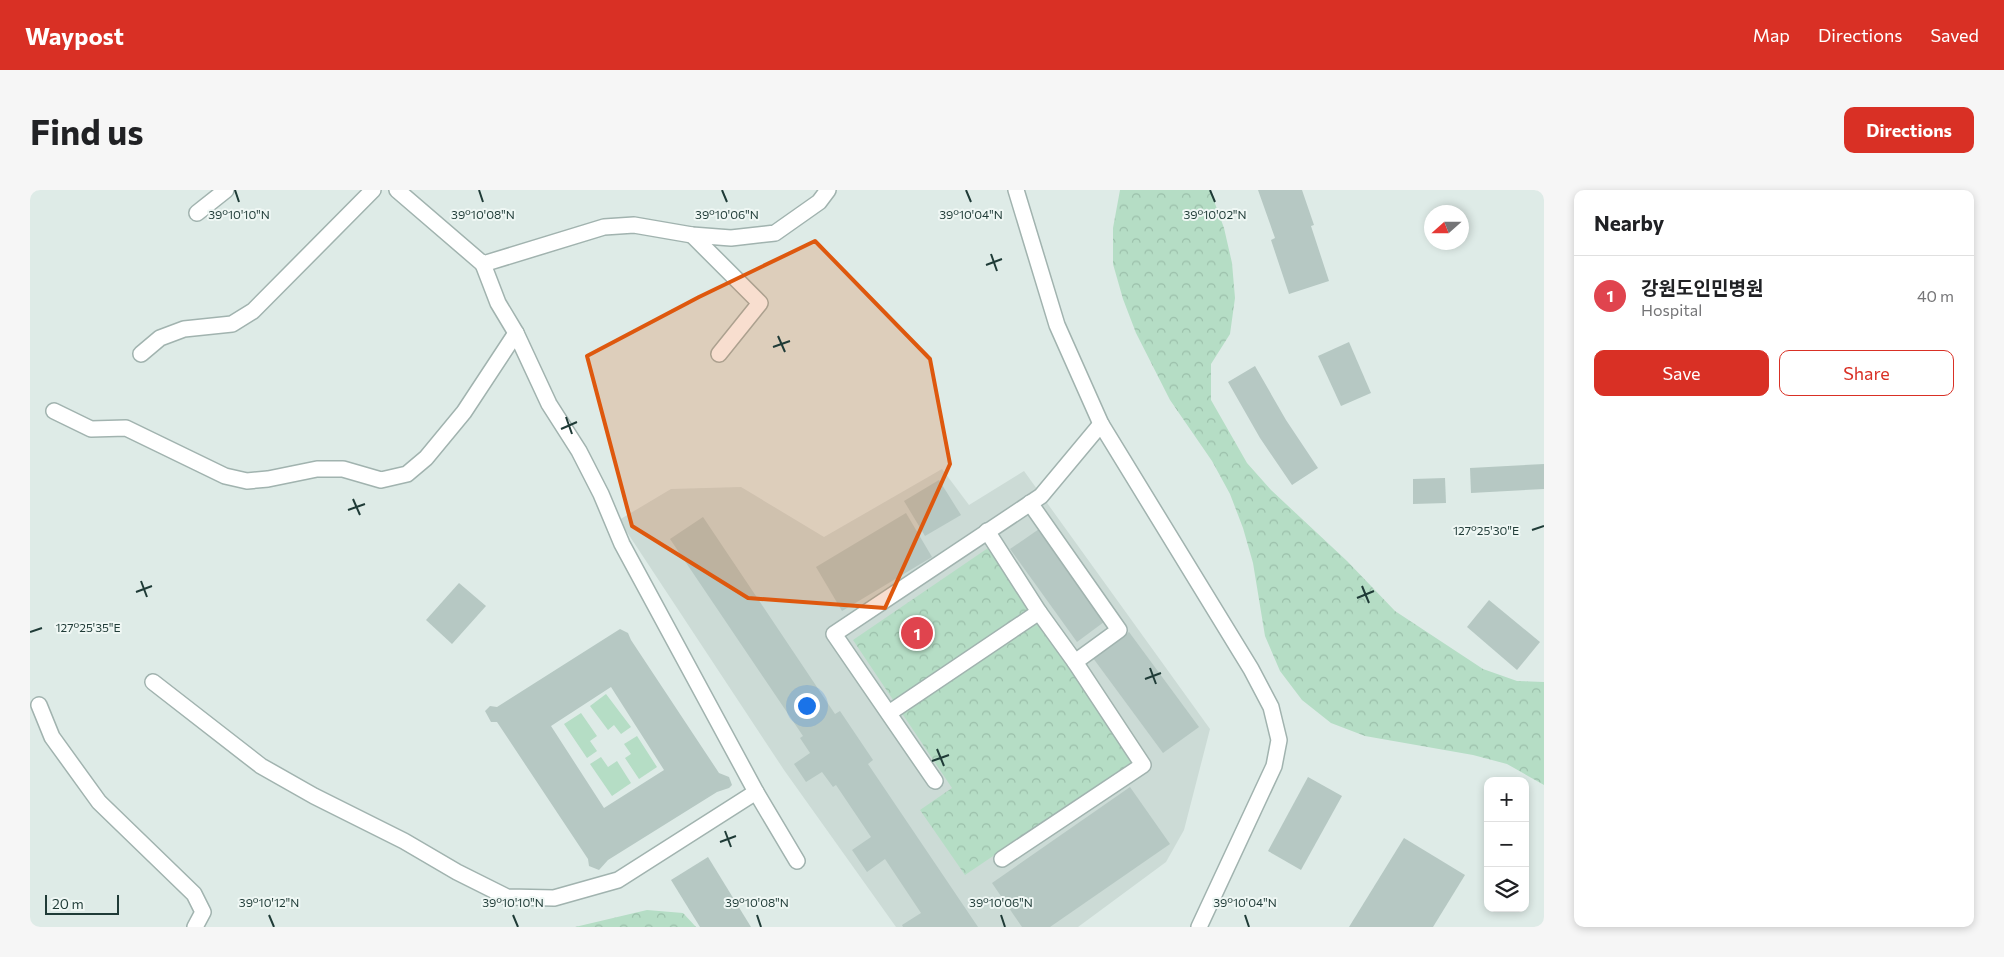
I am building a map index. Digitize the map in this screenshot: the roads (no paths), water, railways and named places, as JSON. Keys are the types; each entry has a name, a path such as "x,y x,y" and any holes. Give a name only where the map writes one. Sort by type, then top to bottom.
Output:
{"street":[{"path":"197,213 226,190"},
{"path":"141,354 160,338 184,329 232,324 253,311 373,190"},
{"path":"397,190 483,264 498,303 516,333 548,404 579,451 601,494 622,544 756,792 797,861"},
{"path":"483,264 604,227 634,225 692,235 731,238 775,233 819,202 828,190"},
{"path":"1016,190 1057,325 1101,424 1251,669 1271,707 1279,740 1274,766 1199,927"},
{"path":"692,235 760,304 719,354"},
{"path":"54,411 91,428 126,428 225,476 247,481 268,479 317,468 342,469 381,480 407,474 426,458 464,412 516,333"},
{"path":"935,781 834,634 1041,496 1101,424"},
{"path":"1030,503 1119,630 1075,662"},
{"path":"987,531 1039,612 1144,765 1002,858"},
{"path":"889,713 1039,612"},
{"path":"152,682 261,766 314,796 404,841 457,872 507,897 554,898 618,880 756,792"},
{"path":"39,705 52,737 99,802 194,894 203,912 195,927"}],"place":[{"name":"강원도인민병원","path":"917,633"}]}
